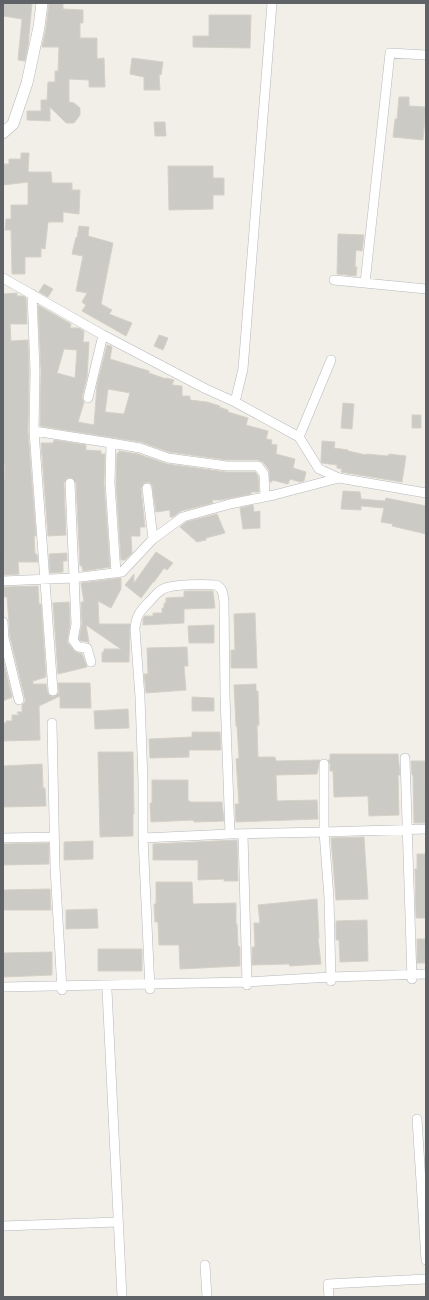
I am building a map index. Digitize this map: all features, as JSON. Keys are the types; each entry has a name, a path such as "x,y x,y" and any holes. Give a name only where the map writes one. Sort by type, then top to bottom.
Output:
{"street":[{"path":"3,133 13,124 27,83 39,27 42,3"},
{"path":"235,402 243,369 272,3"},
{"path":"365,283 390,53 426,55"},
{"path":"3,278 103,335 206,389 235,402 299,437 319,469 339,478 426,493"},
{"path":"334,280 426,289"},
{"path":"32,294 35,371 34,432 53,690"},
{"path":"88,398 103,335"},
{"path":"299,437 331,360"},
{"path":"34,432 140,448 168,458 227,466 258,466 264,474 265,496"},
{"path":"111,443 110,483 116,573"},
{"path":"3,581 73,578 122,572 153,540 182,517 339,478"},
{"path":"70,483 76,624 73,640 78,647 87,648 91,662"},
{"path":"147,488 153,540"},
{"path":"150,986 143,838 143,774 140,697 135,622 140,611 163,588 174,586 216,585 220,587 222,591 224,602 230,834"},
{"path":"3,622 4,638 19,700"},
{"path":"52,723 54,837 61,988"},
{"path":"405,758 412,977"},
{"path":"324,764 324,832 329,898 331,979"},
{"path":"143,838 230,834 426,829"},
{"path":"243,834 247,984"},
{"path":"3,838 54,837"},
{"path":"412,977 426,974"},
{"path":"3,993 61,988 247,984 331,979 426,978"},
{"path":"3,987 107,990 150,986"},
{"path":"107,990 122,1297"},
{"path":"417,1119 426,1260"},
{"path":"3,1226 118,1222"},
{"path":"205,1265 208,1297"},
{"path":"329,1297 328,1284 426,1279"}],"building":[{"path":"3,3 32,3 25,61 18,60 22,19 3,16"},
{"path":"49,3 63,3 63,9 83,10 83,23 80,23 80,38 97,38 97,59 104,58 105,87 89,87 89,80 69,79 69,102 74,103 80,108 80,115 74,123 66,123 50,107 50,121 27,120 27,111 41,111 41,100 47,100 48,82 55,82 55,71 58,71 59,47 42,47"},
{"path":"209,15 251,15 250,48 193,47 193,36 209,36"},
{"path":"132,58 163,62 161,75 159,74 160,90 144,90 144,77 130,74"},
{"path":"399,97 409,97 409,106 426,107 423,140 393,137 395,119 397,119"},
{"path":"154,122 165,122 166,136 155,136"},
{"path":"21,153 29,153 28,172 51,172 52,183 72,183 72,190 80,190 79,214 63,212 63,222 48,222 45,249 41,248 41,257 25,257 25,274 12,274 11,230 5,230 6,219 11,219 11,205 28,205 28,182 3,185 3,164 9,164 9,159 21,159"},
{"path":"168,166 213,166 213,178 224,178 224,195 213,195 213,209 169,210"},
{"path":"79,226 89,227 88,236 113,243 101,304 112,310 109,314 132,323 126,336 82,311 86,305 82,302 87,293 76,291 83,256 72,254"},
{"path":"338,234 364,235 362,251 356,250 356,276 337,274"},
{"path":"44,284 53,289 48,297 39,292"},
{"path":"17,293 17,296 23,296 26,298 27,324 10,324 11,341 28,340 28,431 36,536 34,536 35,554 37,554 38,562 18,562 19,574 4,575 3,480 5,465 3,464 3,294"},
{"path":"38,305 71,324 70,328 79,328 84,331 83,342 89,342 87,377 82,397 84,402 78,422 94,425 97,385 107,345 111,346 110,359 149,371 149,373 166,379 174,380 172,385 182,386 182,396 190,396 190,400 207,402 220,406 219,407 228,410 228,412 248,418 246,425 268,431 266,439 272,440 271,444 277,445 276,454 295,459 293,468 306,472 304,481 300,482 290,479 288,484 272,480 272,482 270,482 269,470 263,462 258,460 227,460 169,452 141,442 40,426 41,371","holes":["64,349 77,350 75,378 57,373","108,389 130,393 124,414 105,412"]},
{"path":"159,335 168,338 163,350 154,346"},
{"path":"343,403 354,404 352,429 341,428"},
{"path":"412,415 421,415 421,428 412,428"},
{"path":"54,440 86,445 86,450 101,451 101,454 105,454 104,483 110,567 83,571 82,566 80,566 76,483 72,478 67,478 64,483 66,535 48,536 41,443 53,443"},
{"path":"322,441 335,442 334,448 366,455 388,456 389,454 406,456 402,482 341,472 342,469 337,468 337,465 322,463"},
{"path":"119,451 138,454 167,464 226,472 255,472 258,476 259,492 251,492 251,494 221,500 212,500 213,503 181,511 173,517 170,517 170,510 156,512 152,485 149,482 144,483 141,489 145,527 140,527 140,536 131,536 132,553 125,560 121,560 116,483 117,453 119,453"},
{"path":"343,491 360,492 361,499 385,501 386,498 426,506 426,534 381,522 384,508 361,506 361,510 341,509"},
{"path":"253,505 254,512 260,511 260,528 243,529 240,508"},
{"path":"217,514 225,533 206,538 206,540 197,542 180,527 186,522"},
{"path":"156,552 173,563 167,570 164,568 141,598 125,585 134,574 134,583"},
{"path":"67,553 67,561 63,561 63,572 50,573 49,554"},
{"path":"121,578 121,589 111,608 98,601 99,624 130,624 129,662 102,662 102,652 104,652 104,649 121,649 86,625 89,642 81,641 79,639 82,624 81,602 84,602 81,583"},
{"path":"38,586 39,604 41,604 46,677 33,681 33,684 46,684 48,694 53,697 59,693 58,683 90,683 91,708 60,708 60,696 39,706 40,740 3,741 3,723 6,723 6,721 12,721 12,715 19,715 17,712 22,712 22,705 25,702 10,637 7,597 4,597 4,587"},
{"path":"184,591 213,591 215,608 184,609 184,623 143,625 143,619 145,616 153,616 153,613 162,613 164,603 166,603 166,598 184,597"},
{"path":"69,602 70,624 67,642 75,652 82,654 87,667 58,674 53,603"},
{"path":"255,613 257,668 231,668 231,650 235,650 234,614"},
{"path":"214,625 214,643 189,643 188,626"},
{"path":"187,647 188,666 184,666 186,690 146,693 144,674 148,674 147,648"},
{"path":"3,659 12,697 3,701"},
{"path":"256,684 256,691 258,691 259,725 257,726 258,757 275,757 276,761 320,760 317,774 276,775 277,801 317,800 318,819 236,822 235,804 239,804 236,759 239,758 234,685"},
{"path":"192,697 214,698 214,711 192,711"},
{"path":"128,709 129,728 95,729 94,711"},
{"path":"192,732 220,732 221,750 189,750 189,757 150,758 149,739 192,737"},
{"path":"98,752 133,752 133,836 100,837"},
{"path":"330,754 398,754 400,775 398,775 399,815 369,816 368,796 334,797 333,771 330,771 330,764 328,760 330,760"},
{"path":"411,761 425,761 426,823 414,823 413,775"},
{"path":"42,764 43,788 45,788 46,806 3,807 3,766"},
{"path":"152,780 188,780 188,801 222,802 224,821 194,822 193,820 151,822 150,803 152,803"},
{"path":"364,837 368,899 336,900 331,838"},
{"path":"237,840 238,881 224,881 224,879 198,880 198,860 153,860 153,844"},
{"path":"93,841 93,859 64,860 64,842"},
{"path":"49,843 49,864 3,865 3,844"},
{"path":"417,854 426,854 426,918 416,918 415,869 417,869"},
{"path":"156,882 192,882 193,904 236,903 236,924 238,946 240,947 240,966 180,969 179,945 159,945 158,922 155,922 154,904 156,904"},
{"path":"50,889 51,910 3,910 3,890"},
{"path":"317,899 318,938 321,964 290,966 289,964 252,965 252,947 255,947 254,923 260,923 258,905"},
{"path":"97,909 98,928 66,929 66,910"},
{"path":"367,920 368,961 340,962 339,940 336,940 336,921"},
{"path":"417,939 426,939 426,963 417,963"},
{"path":"98,949 142,949 142,971 98,971"},
{"path":"52,952 52,975 3,977 3,953"}]}
